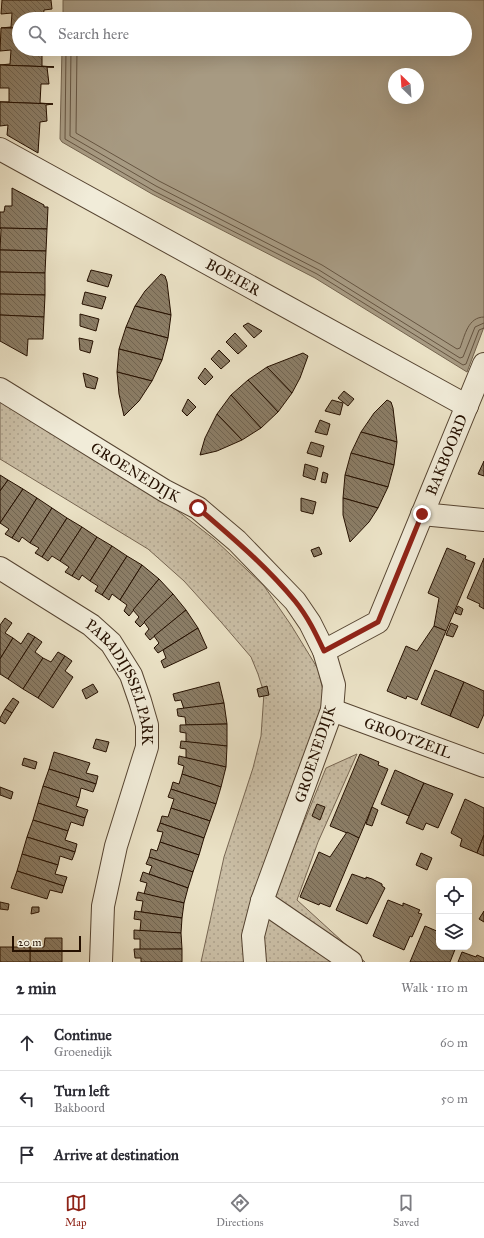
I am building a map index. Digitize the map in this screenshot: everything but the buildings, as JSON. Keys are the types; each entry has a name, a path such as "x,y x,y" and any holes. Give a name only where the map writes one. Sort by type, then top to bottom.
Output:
{"street":[{"name":"BOEIER","path":"0,149 467,406"},
{"name":"BAKBOORD","path":"324,651 378,622 484,364"},
{"name":"GROENEDIJK","path":"0,389 165,491 198,508 237,541 295,601 310,623 324,651 334,684 332,710 262,901 253,936 254,962"},
{"path":"422,514 484,520"},
{"name":"PARADIJSSELPARK","path":"0,568 91,625 111,643 131,675 144,713 147,725 147,747 116,846 103,906 101,962"},
{"name":"GROOTZEIL","path":"332,710 484,766"},
{"path":"262,901 351,962"}],"shaded area":[{"path":"0,401 161,498 214,539 264,586 291,625 318,669 327,708 246,962 201,962 224,857 253,768 261,736 264,693 251,657 184,581 148,549 0,459"},
{"path":"357,754 318,842 297,900 365,962 264,962 264,930 283,874 326,768"}],"water":[{"path":"63,0 484,0 484,327 467,372 315,278 152,194 62,142 60,139 62,56 472,56 472,12 63,12"}],"route":[{"path":"198,508 237,541 295,601 310,623 324,651 378,622 422,514"}]}
